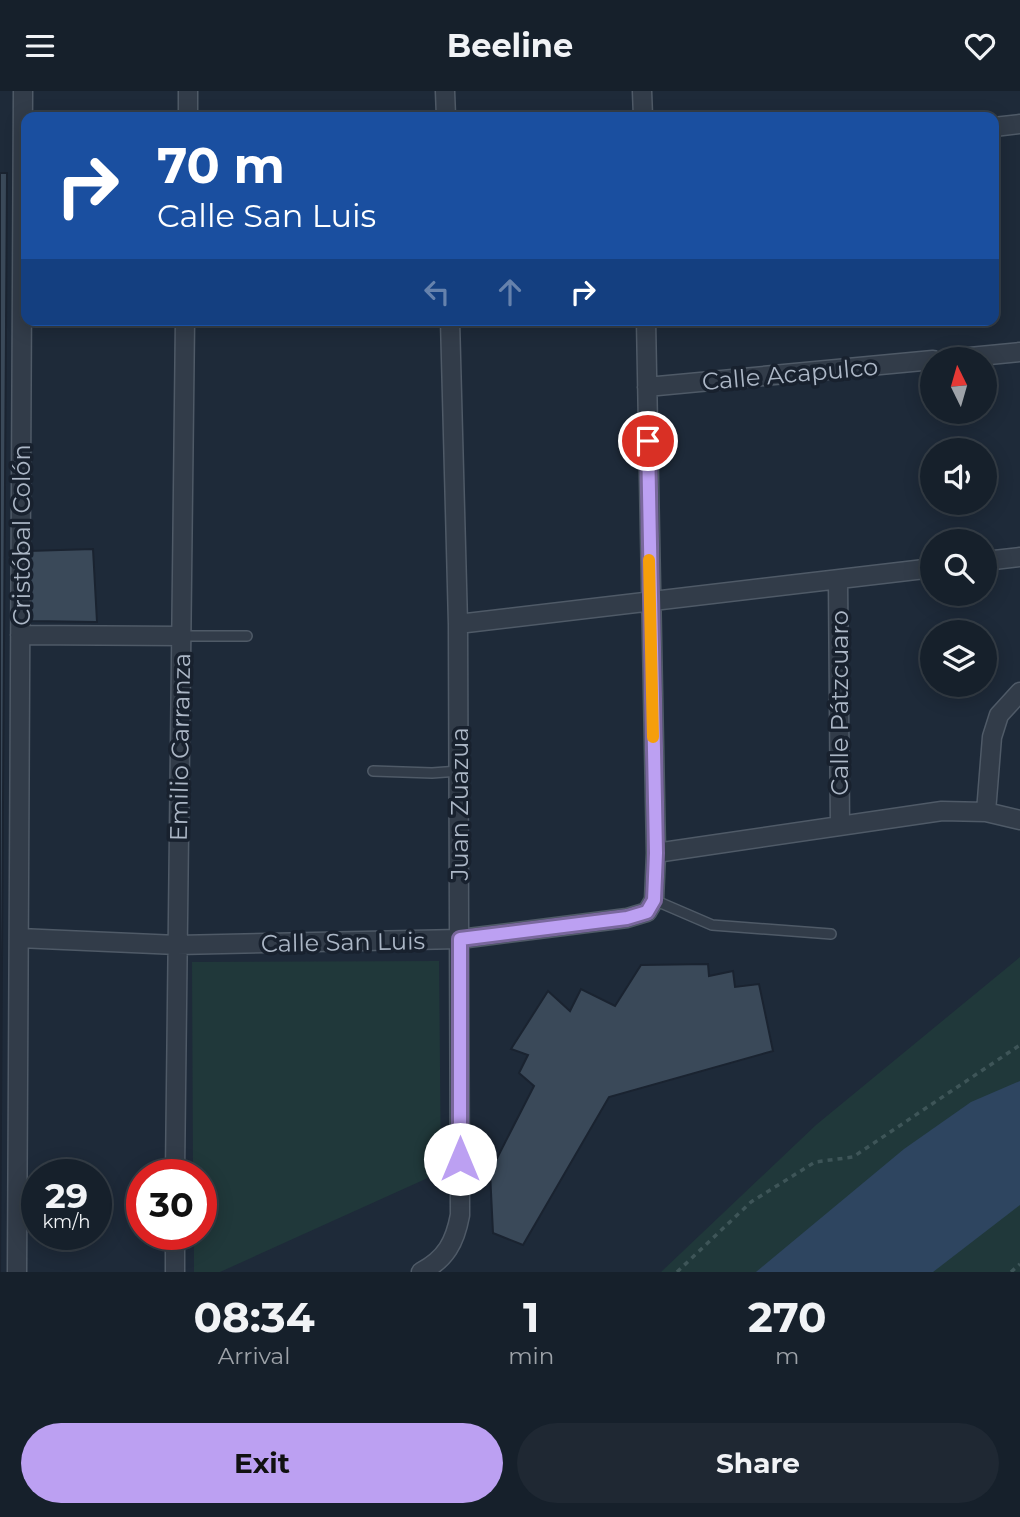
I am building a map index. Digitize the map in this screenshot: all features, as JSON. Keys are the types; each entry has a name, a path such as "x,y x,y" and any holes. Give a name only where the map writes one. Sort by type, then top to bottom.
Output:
{"street":[{"name":"Cristóbal Colón","path":"23,91 23,112"},
{"path":"188,91 188,112"},
{"path":"445,91 446,112"},
{"path":"642,91 643,112"},
{"path":"999,126 1020,124"},
{"name":"Cristóbal Colón","path":"17,1272 22,326"},
{"name":"Emilio Carranza","path":"175,1159 186,326"},
{"name":"Juan Zuazua","path":"421,1272 447,1254 456,1235 460,1215 458,624 450,326"},
{"path":"646,326 656,853 654,900"},
{"path":"998,354 1020,352"},
{"name":"Calle Acapulco","path":"647,387 920,361"},
{"path":"997,560 1020,557"},
{"name":"Calle Pátzcuaro","path":"458,624 920,570"},
{"name":"Calle Pátzcuaro","path":"838,580 840,826"},
{"path":"20,635 182,636"},
{"path":"986,811 992,737 999,715 1020,692"},
{"name":"Calle Pátzcuaro","path":"656,853 942,811 986,811 1020,820"},
{"name":"Calle San Luis","path":"19,938 177,946 460,939 627,918 647,912 654,900"},
{"path":"175,1250 175,1272"}],"lane":[{"path":"182,636 247,636"},
{"path":"373,771 458,771"},
{"path":"654,900 712,925 831,934"}],"path":[{"path":"677,1272 751,1202 815,1163 853,1157 1020,1045"},
{"path":"1011,1272 1020,1264"}],"green space":[{"path":"1020,957 1020,1272 661,1272 816,1125"},
{"path":"439,961 441,1172 220,1272 194,1272 194,1250 217,1250 217,1159 193,1159 192,962"}],"water":[{"path":"1020,1081 1020,1205 933,1272 756,1272 904,1149 971,1102"}],"building":[{"path":"0,173 7,173 0,1272"},
{"path":"93,549 97,622 31,621 28,551"},
{"path":"708,964 709,976 733,971 735,987 759,984 773,1051 609,1097 523,1245 493,1233 490,1172 534,1086 519,1073 528,1055 511,1049 548,991 570,1011 581,989 615,1006 641,965"}],"slow traffic":[{"path":"649,560 653,737"}],"route":[{"path":"460,1159 460,939 627,918 647,912 654,900 656,853 648,441"}]}
